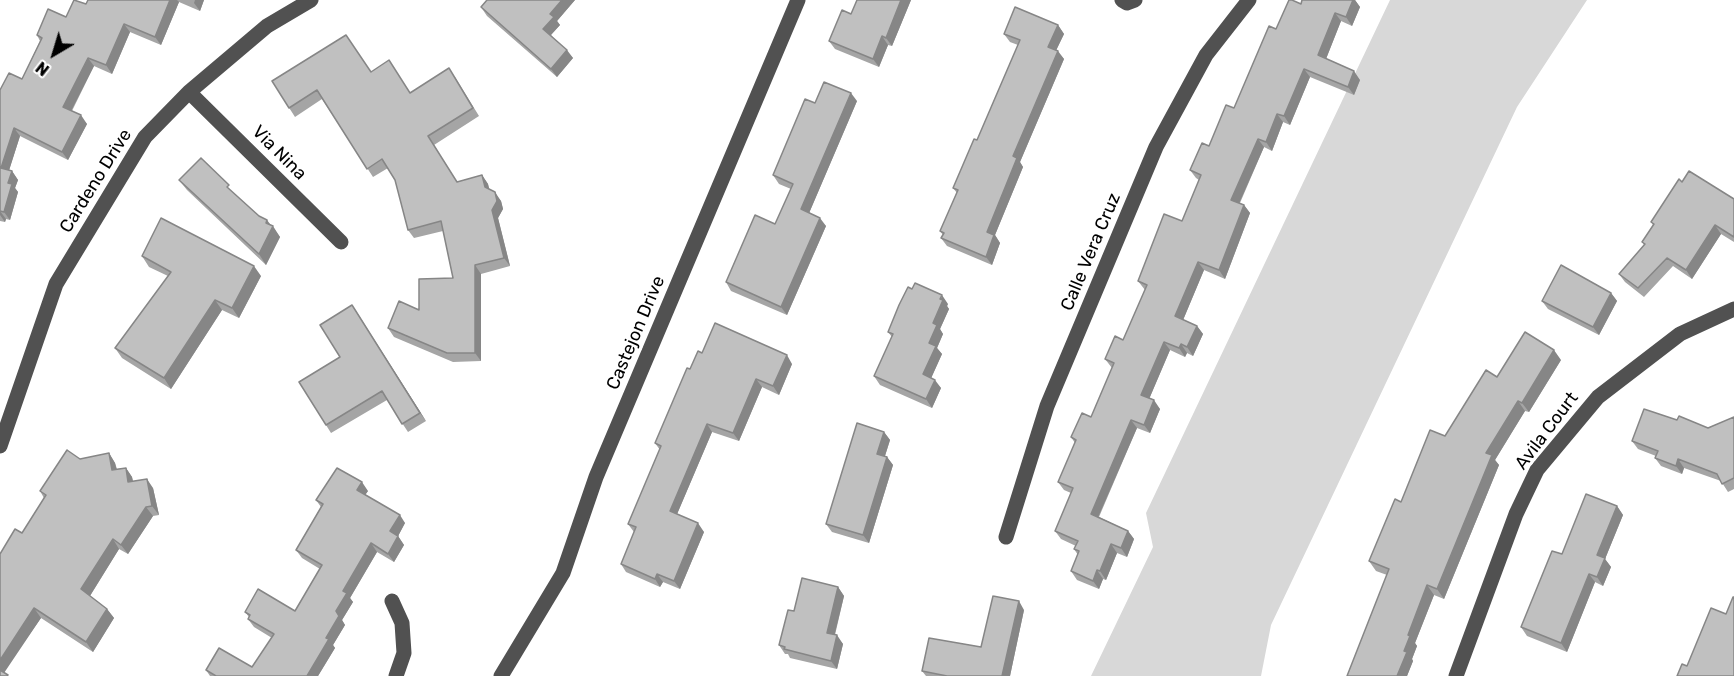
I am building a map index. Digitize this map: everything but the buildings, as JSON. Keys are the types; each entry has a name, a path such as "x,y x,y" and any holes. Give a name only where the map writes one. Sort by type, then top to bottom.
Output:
{"street":[{"name":"Cardeno Drive","path":"0,446 56,284 145,136 189,92 267,26 311,0"},
{"name":"Castejon Drive","path":"501,676 563,573 596,477 798,0"},
{"path":"1122,0 1127,3 1135,0"},
{"name":"Calle Vera Cruz","path":"1006,537 1047,406 1156,147 1206,55 1249,0"},
{"name":"Via Nina","path":"189,92 341,242"},
{"name":"Avila Court","path":"1456,676 1516,514 1537,470 1598,397 1680,334 1734,309"},
{"path":"392,601 402,623 404,652 396,676"}],"shaded area":[{"path":"1390,0 1587,0 1517,107 1271,625 1261,676 1091,676 1153,547 1146,513"}]}
